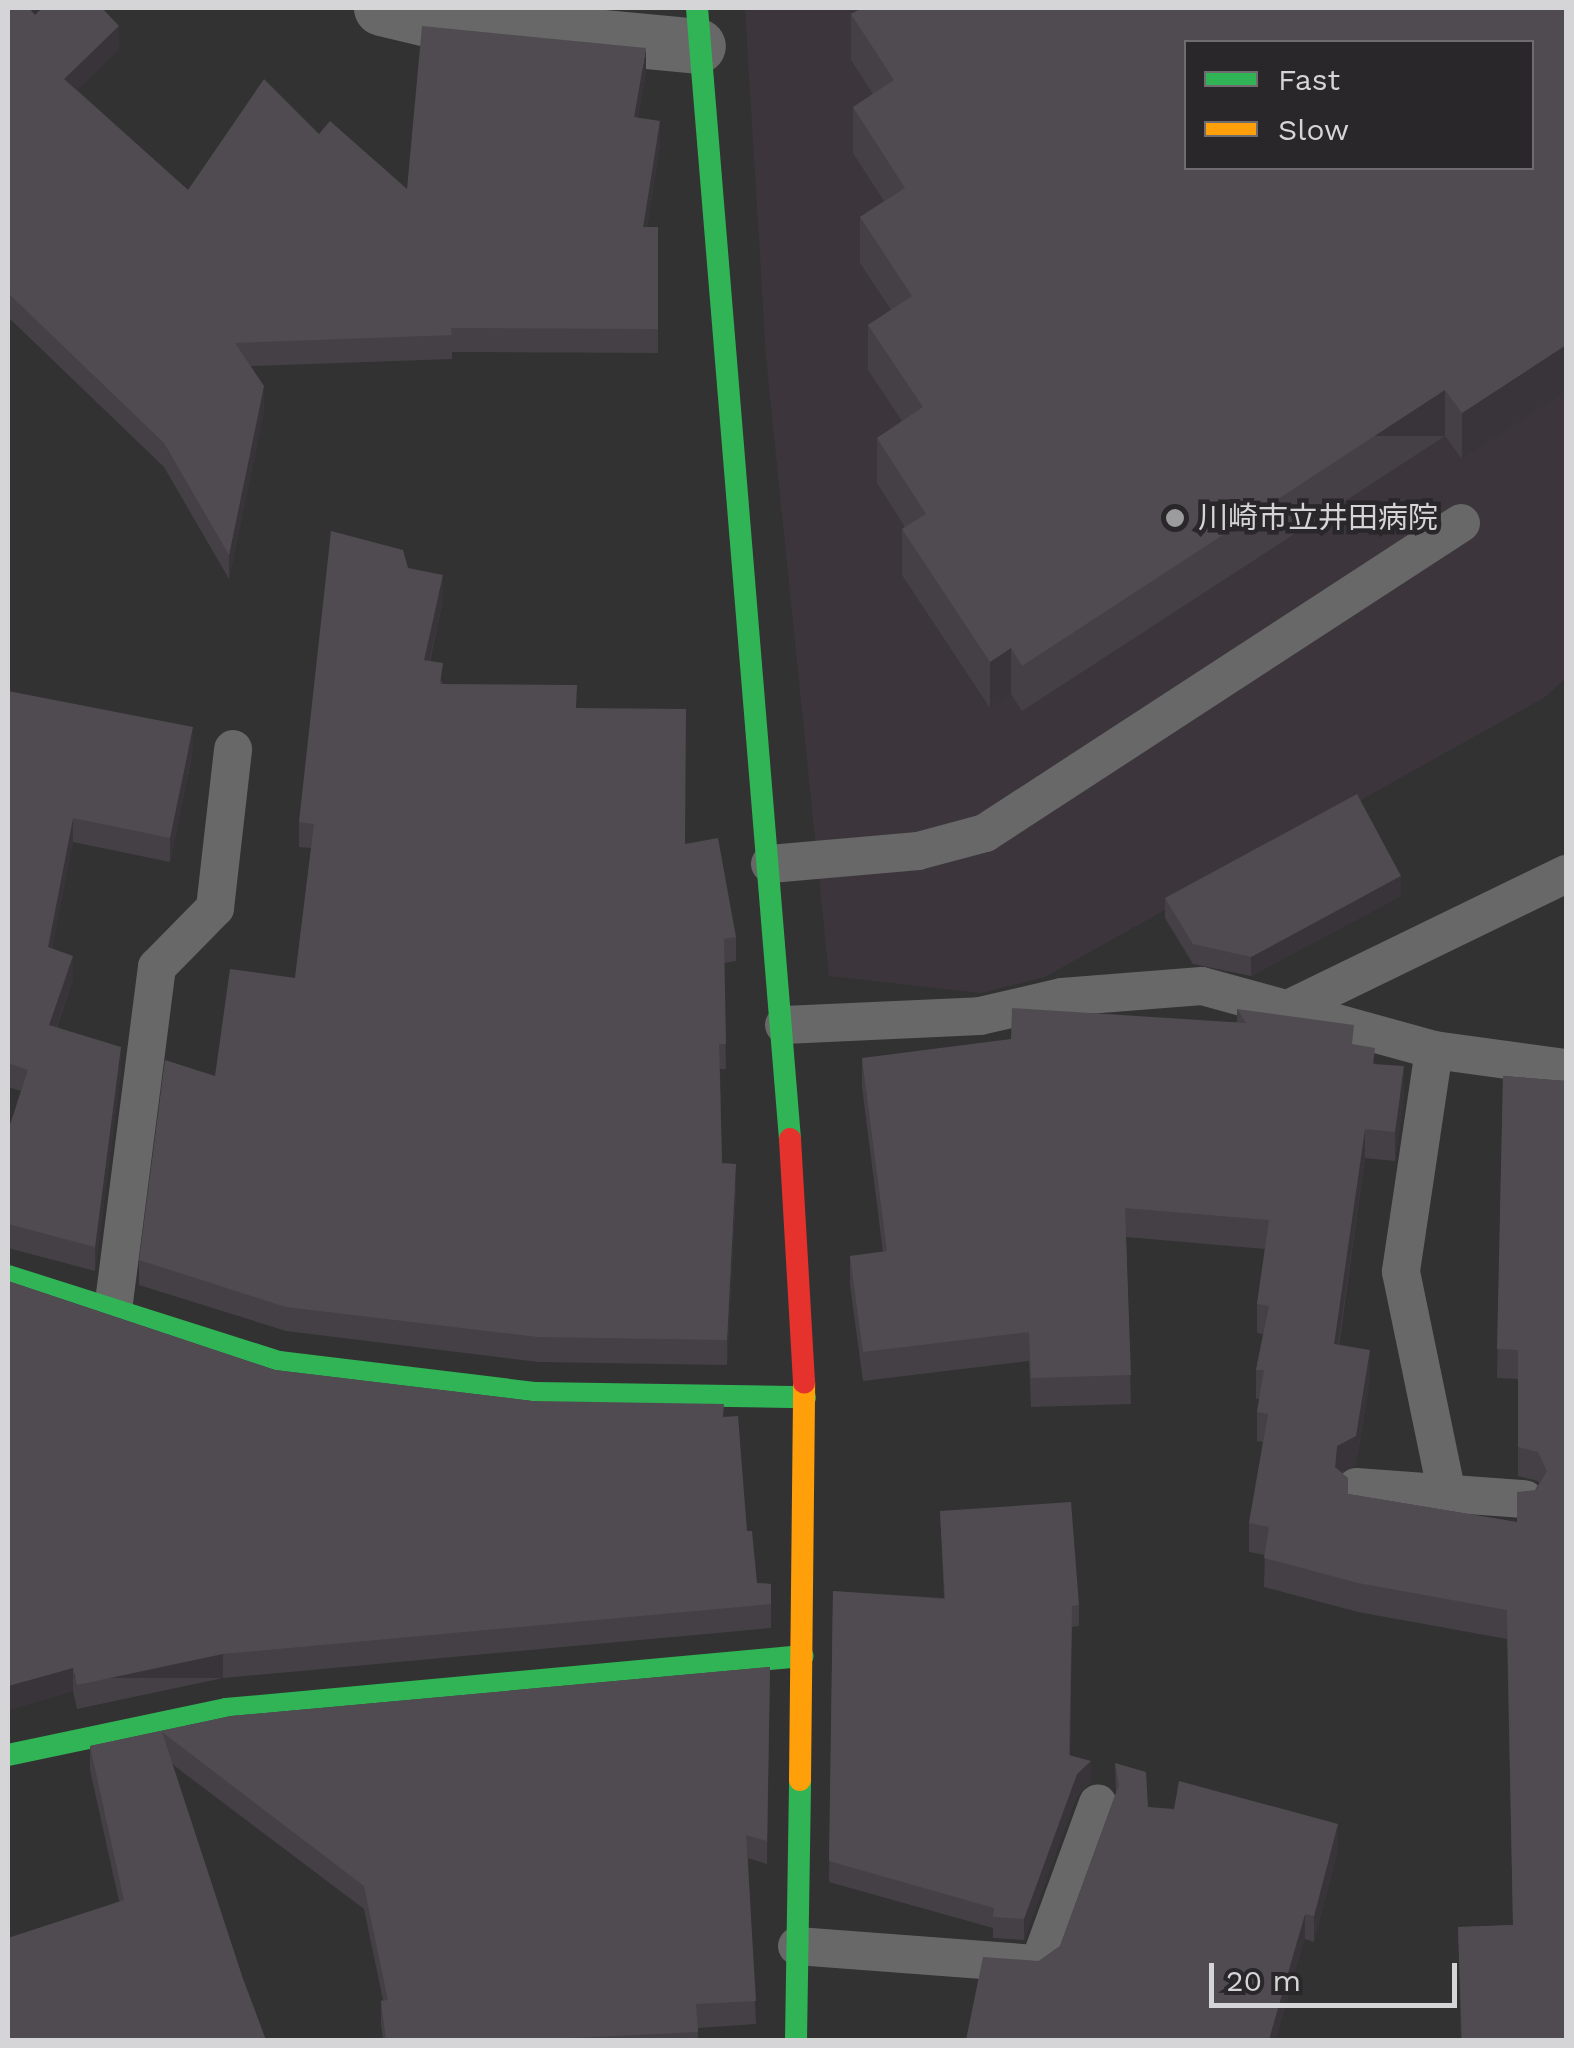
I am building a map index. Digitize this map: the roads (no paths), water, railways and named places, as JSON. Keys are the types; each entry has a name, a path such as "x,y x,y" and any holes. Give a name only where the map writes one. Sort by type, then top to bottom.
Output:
{"street":[{"path":"381,8 435,21 698,26 784,1025 804,1397 796,2040"},
{"path":"8,1276 279,1362 536,1394 804,1397"},
{"path":"8,1754 226,1710 803,1656"}],"lane":[{"path":"770,864 918,851 985,833 1460,522"},
{"path":"113,1310 157,967 215,908 232,749"},
{"path":"1288,1009 1566,874"},
{"path":"784,1025 980,1016 1062,997 1202,986 1434,1050 1566,1068"},
{"path":"1434,1050 1402,1272 1448,1494"},
{"path":"1356,1488 1524,1499"},
{"path":"797,1946 1039,1964 1098,1803"}],"place":[{"name":"川崎市立井田病院","path":"1175,518"}]}
